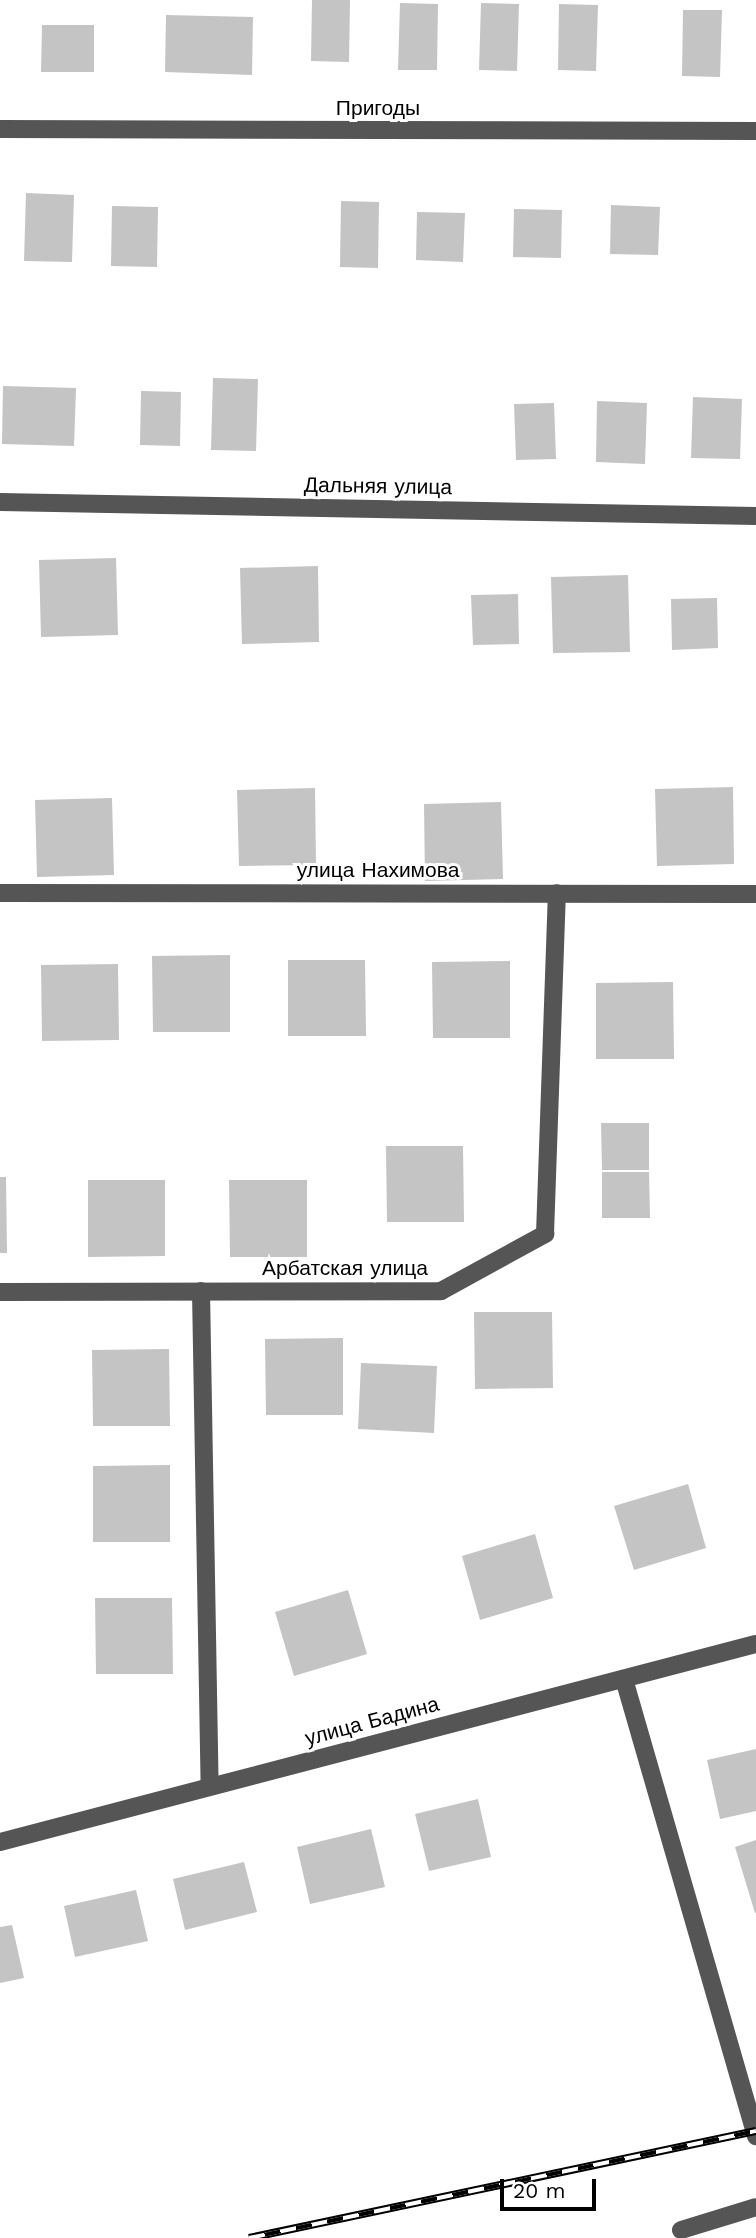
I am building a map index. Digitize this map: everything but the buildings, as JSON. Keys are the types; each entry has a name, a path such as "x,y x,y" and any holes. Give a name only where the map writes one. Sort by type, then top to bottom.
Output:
{"street":[{"name":"Пригоды","path":"0,130 756,131"},
{"name":"Дальняя улица","path":"0,502 756,516"},
{"name":"улица Нахимова","path":"0,892 756,894"},
{"name":"Арбатская улица","path":"0,1292 441,1290 545,1234 557,893"},
{"path":"201,1291 210,1786"},
{"name":"улица Бадина","path":"0,1842 756,1644"},
{"path":"624,1679 756,2136"},
{"path":"681,2230 756,2207"}],"railway":[{"path":"249,2238 756,2131"}]}
